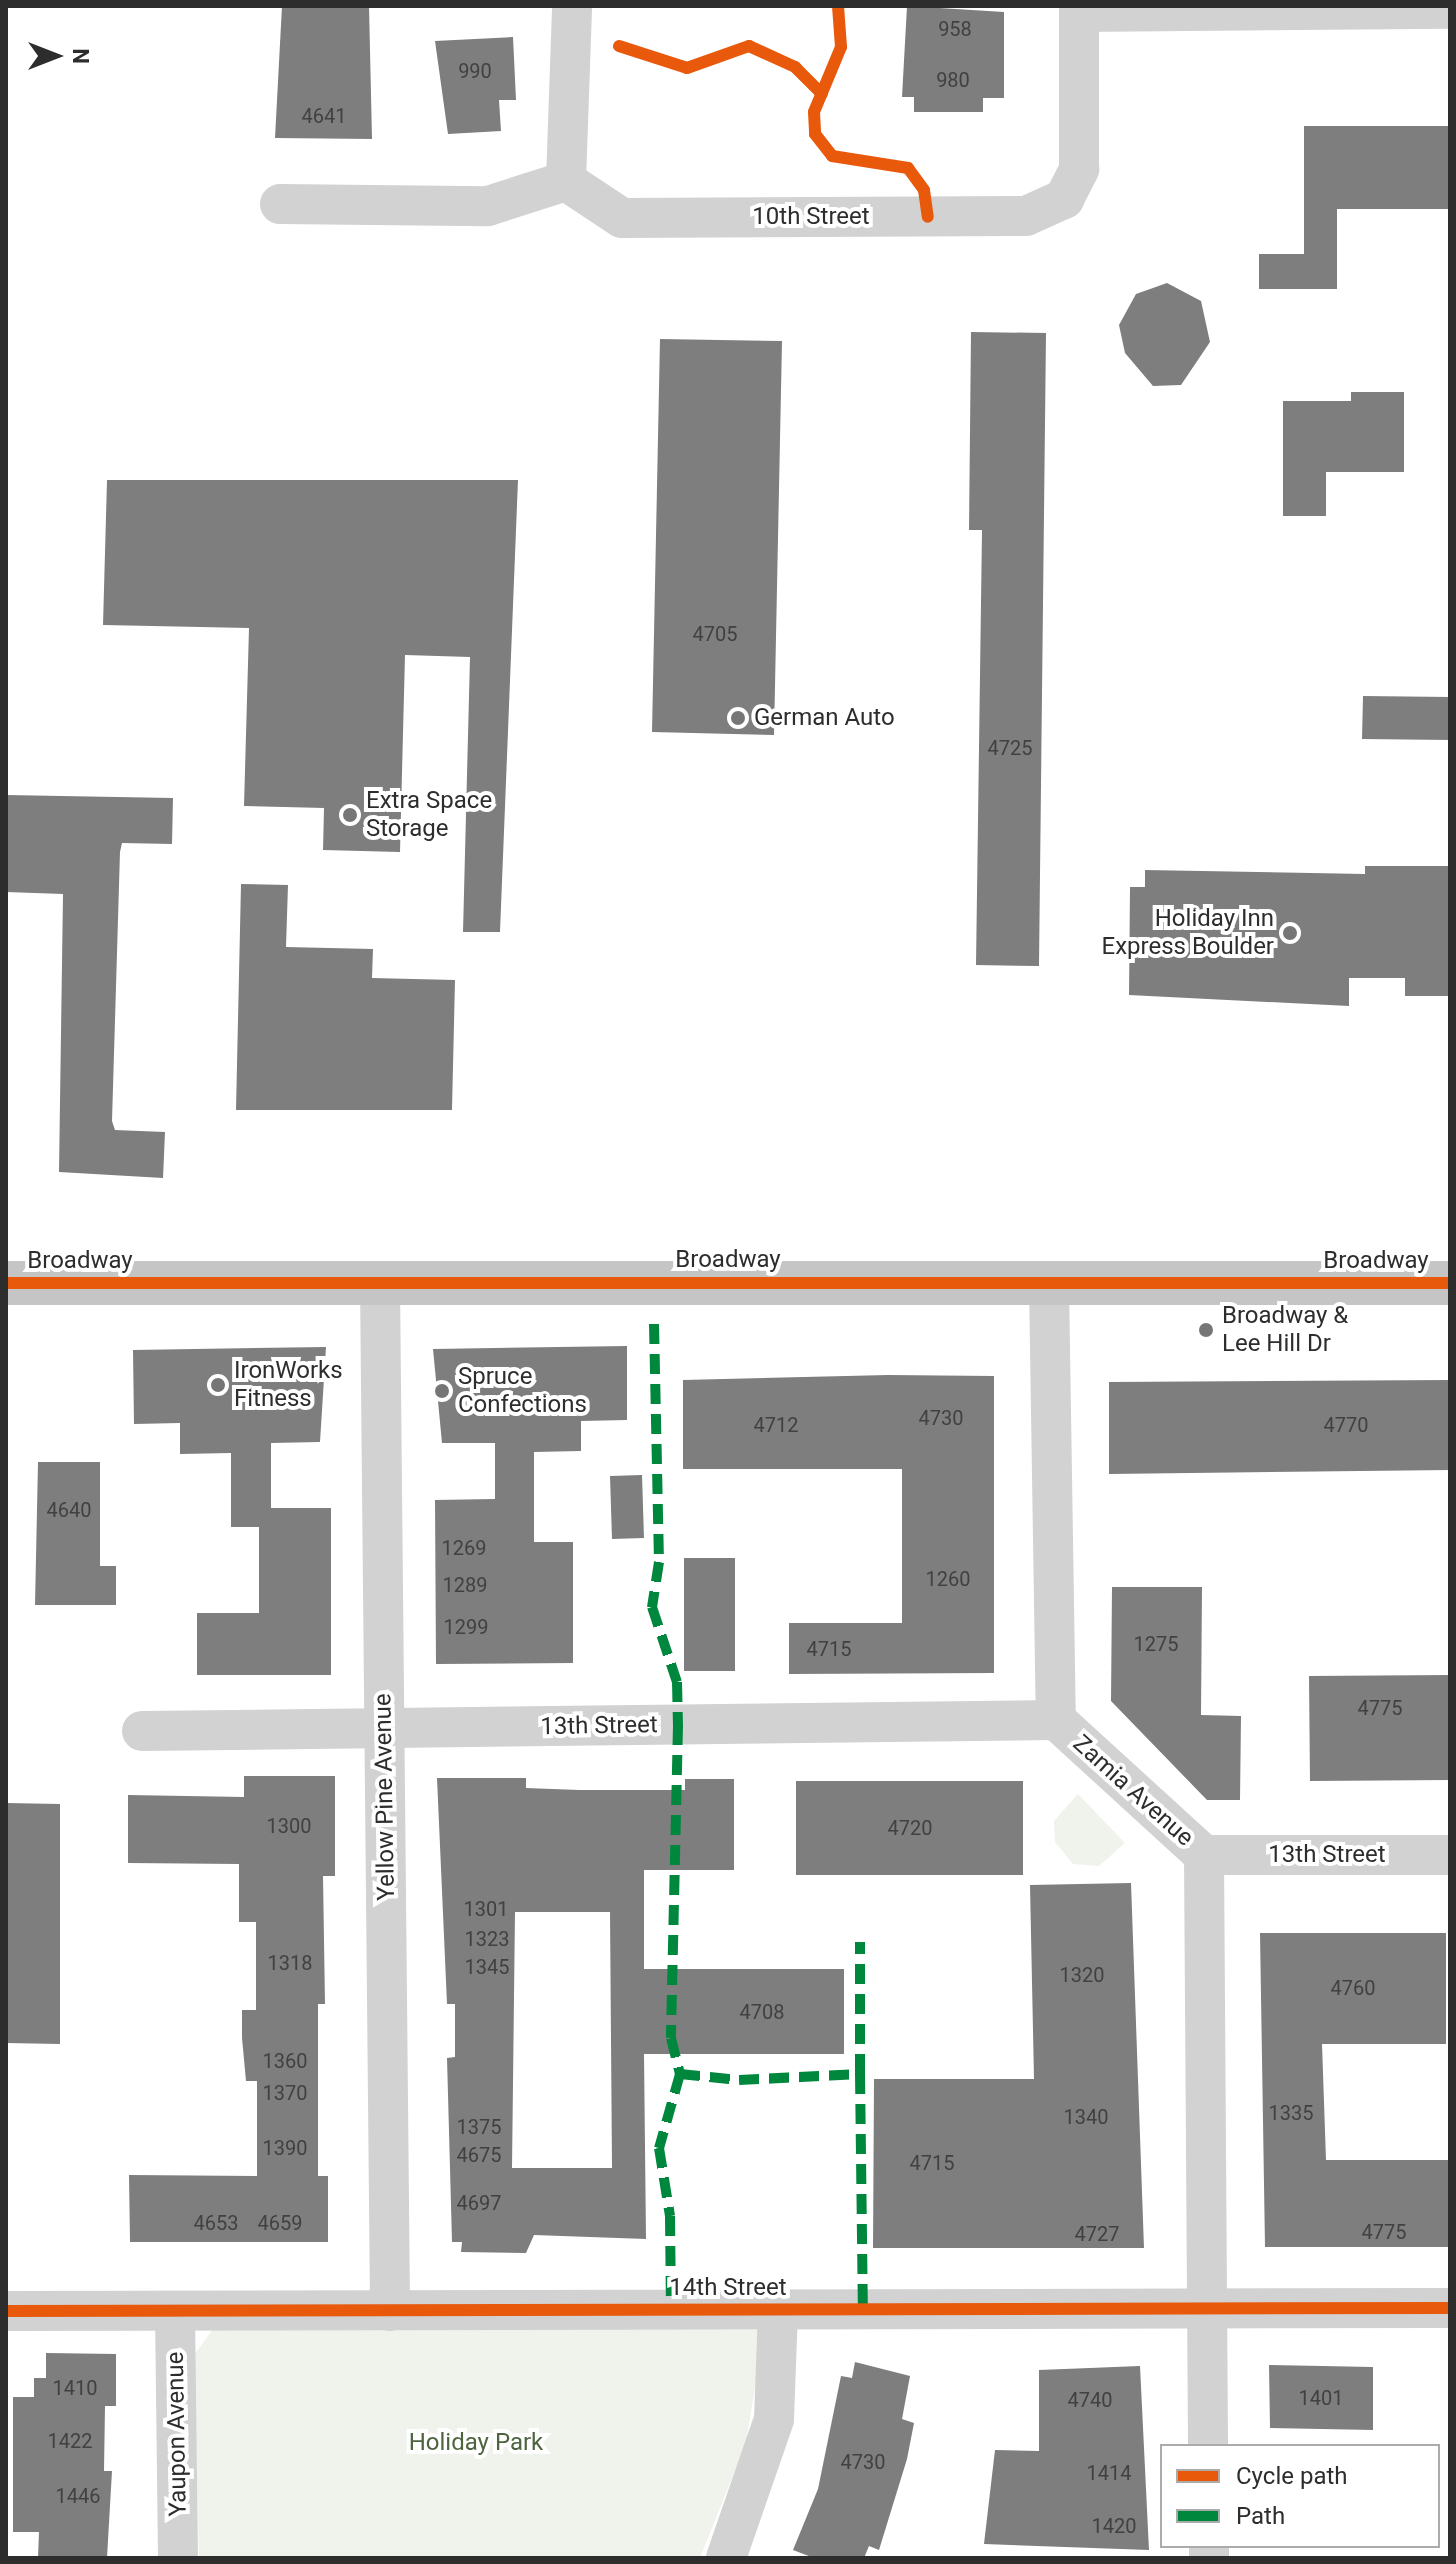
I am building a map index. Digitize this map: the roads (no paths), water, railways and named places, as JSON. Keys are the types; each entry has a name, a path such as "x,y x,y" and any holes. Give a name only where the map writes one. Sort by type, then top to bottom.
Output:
{"main road":[{"name":"Broadway","path":"6,1283 1450,1283"}],"street":[{"path":"280,204 488,206 552,188 572,6"},
{"path":"1079,9 1450,9"},
{"name":"10th Street","path":"552,188 622,218 1026,216 1064,199 1079,169 1079,9"},
{"name":"Yellow Pine Avenue","path":"380,1282 390,2311"},
{"name":"Zamia Avenue","path":"1049,1284 1056,1720 1204,1855 1208,2444"},
{"name":"13th Street","path":"142,1731 1056,1720"},
{"name":"13th Street","path":"1204,1855 1450,1855"},
{"name":"14th Street","path":"6,2311 1450,2308"},
{"path":"726,2558 774,2419 778,2310"},
{"name":"Yaupon Avenue","path":"175,2311 178,2558"}],"place":[{"name":"German Auto","path":"738,718"},
{"name":"Extra Space Storage","path":"350,815"},
{"name":"Holiday Inn Express Boulder","path":"1290,933"},
{"name":"Broadway & Lee Hill Dr","path":"1206,1330"},
{"name":"IronWorks Fitness","path":"218,1385"},
{"name":"Spruce Confections","path":"442,1391"}],"park label":[{"name":"Holiday Park","path":"476,2443"}]}
